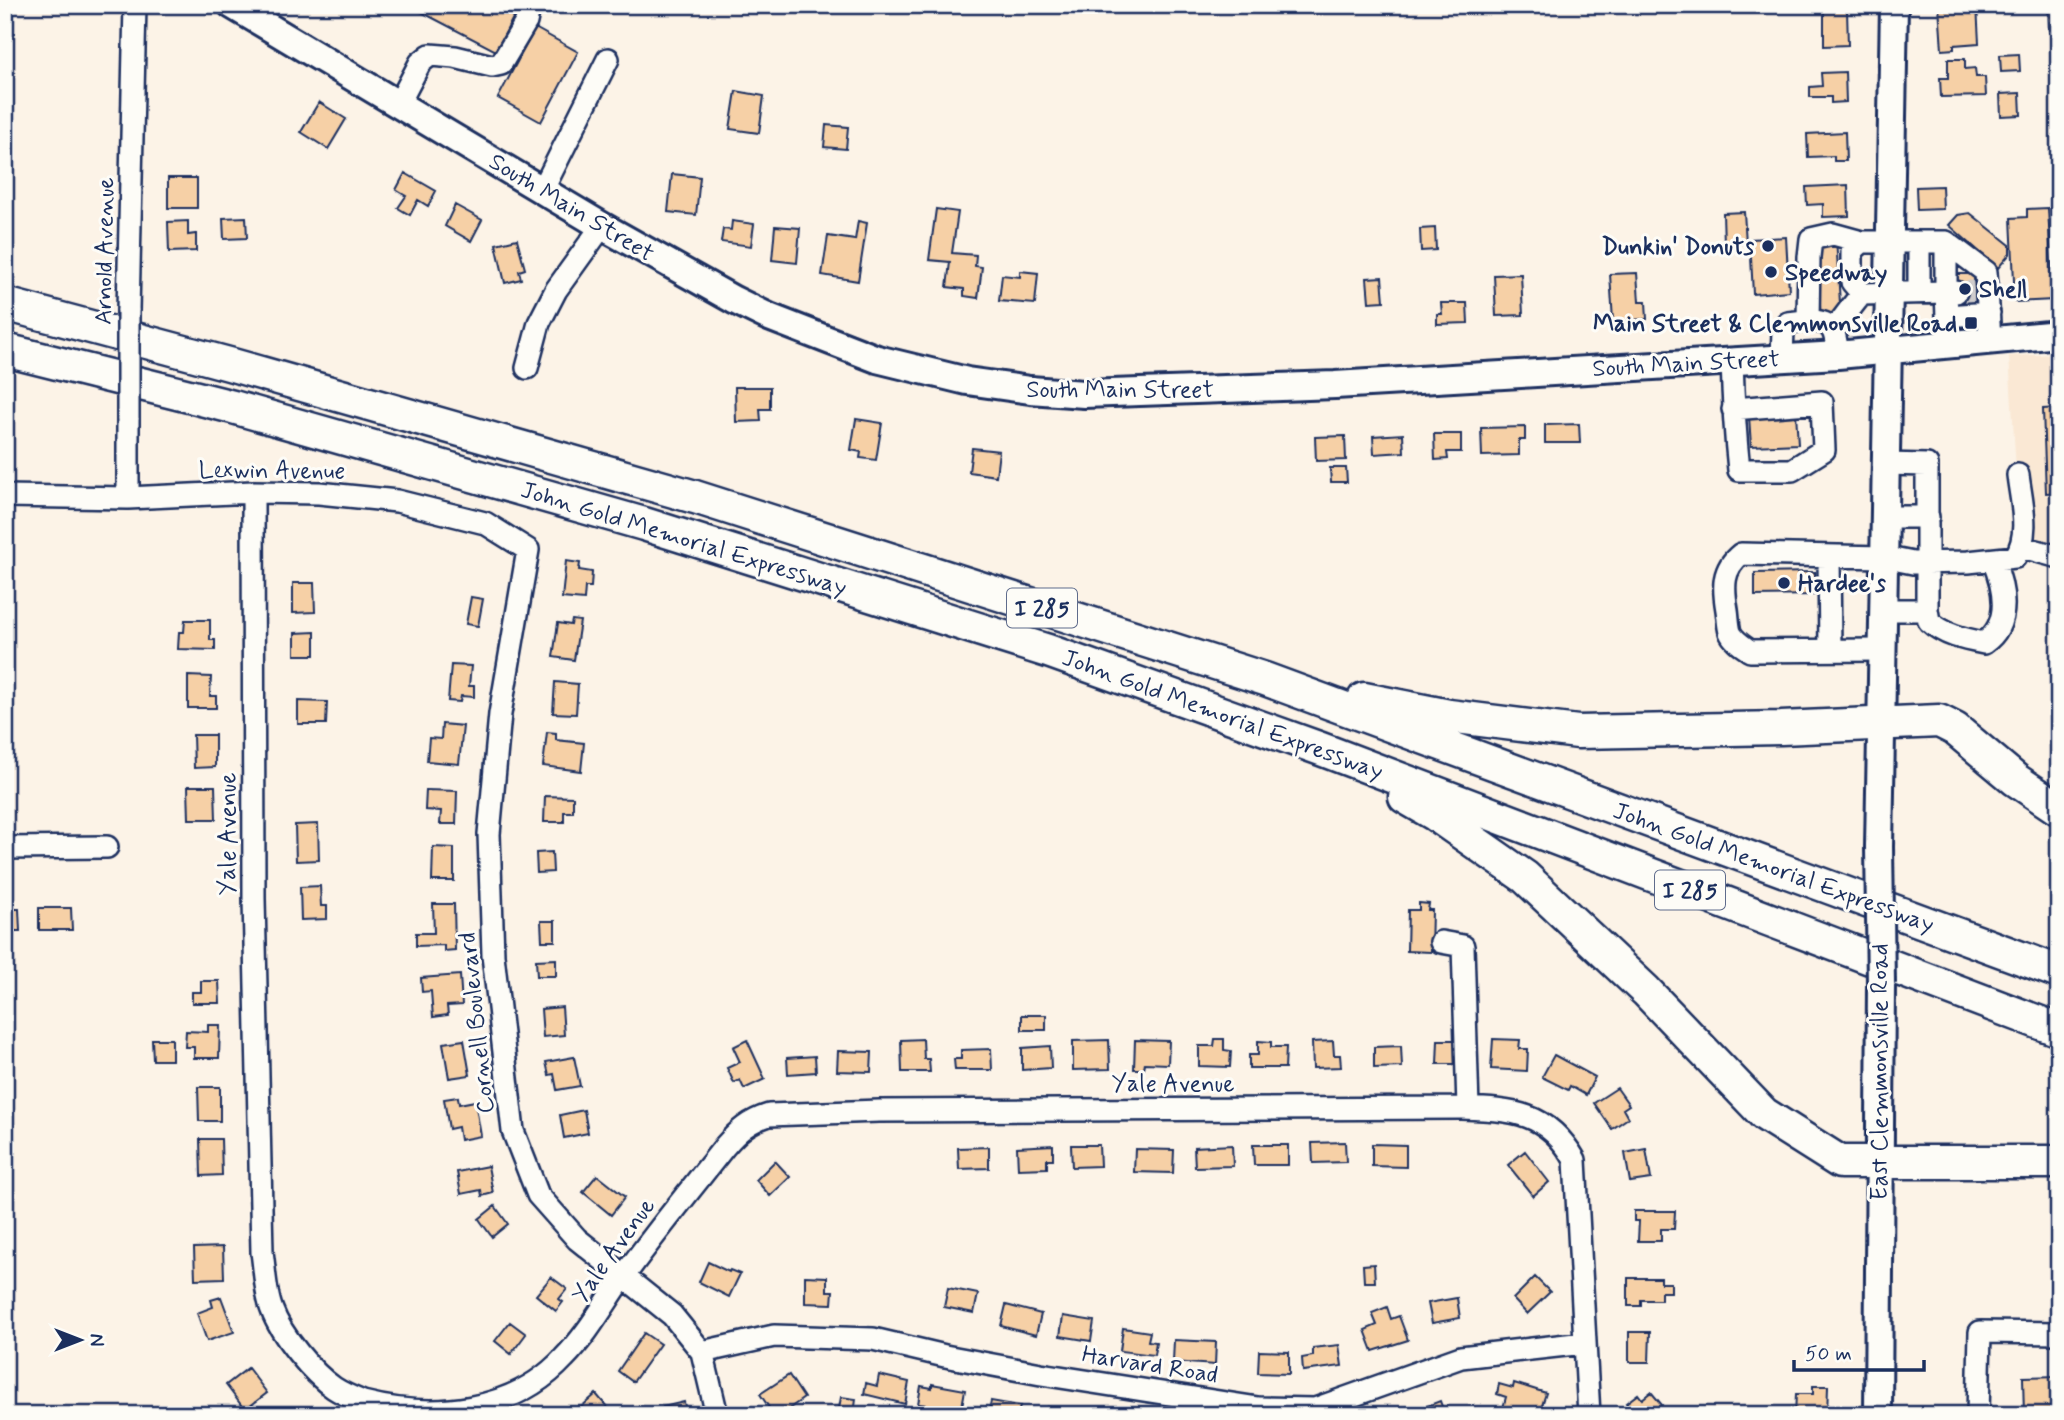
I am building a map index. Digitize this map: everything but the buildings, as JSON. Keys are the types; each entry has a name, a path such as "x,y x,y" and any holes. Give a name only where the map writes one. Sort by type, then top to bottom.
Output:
{"highway":[{"name":"John Gold Memorial Expressway","path":"5,304 229,364 695,497 1265,679 2059,972"},
{"name":"John Gold Memorial Expressway","path":"5,350 233,407 644,524 1048,651 1321,749 2059,1030"},
{"path":"1265,679 1449,716 1578,732 1781,728 1939,721 1955,729 2016,780 2059,809"},
{"path":"1321,749 1436,815 1525,877 1646,991 1764,1114 1840,1162 2059,1162"}],"main road":[{"name":"South Main Street","path":"232,5 602,226 734,300 837,345 877,359 967,381 1030,390 1095,394 1172,392 1782,358 1835,342 1886,351 1948,343 1989,326 2057,339"},
{"name":"East Clemmonsville Road","path":"1878,1415 1881,984 1879,847 1886,351 1875,294 1889,241 1894,5"}],"street":[{"name":"Arnold Avenue","path":"128,498 128,311 135,5"},
{"path":"398,105 410,79 430,55 455,57 492,66 501,64 526,22 529,8 526,5"},
{"path":"543,189 608,59"},
{"path":"527,368 539,323 556,290 602,226"},
{"path":"1808,321 1811,239 1833,234 1862,242 1945,242 1986,272 1947,316 1948,343"},
{"path":"1862,242 1852,251 1852,282 1875,294"},
{"path":"1919,242 1919,292"},
{"path":"1945,242 1966,292 1989,326"},
{"path":"1835,342 1850,307 1875,294 1966,292"},
{"path":"1947,316 1989,326"},
{"path":"1782,358 1783,330 1788,323 1826,323 1835,342"},
{"path":"1732,360 1733,409 1739,470 1792,470 1825,450 1822,402 1733,409"},
{"path":"1885,464 1927,465 1929,621 1943,631 1963,639 1984,643 1993,637 2000,628 2004,597 2001,578 1993,560"},
{"path":"1881,650 1750,651 1730,633 1723,588 1733,560 1741,554 1883,557 1913,563 2015,558 2022,547 2024,534 2018,475"},
{"name":"Lexwin Avenue","path":"5,496 128,498 253,492 319,493 397,500 485,523 528,550"},
{"name":"Yale Avenue","path":"253,492 254,899 262,1252 270,1307 276,1321 316,1371 333,1387 368,1403 407,1412 454,1414 500,1403 528,1388 564,1359 624,1276 725,1146 741,1128 769,1115 879,1111 1468,1108 1508,1110 1544,1124 1562,1140 1575,1160 1589,1415"},
{"path":"1883,517 1928,517"},
{"path":"2022,547 2059,557"},
{"name":"Cornell Boulevard","path":"528,550 500,714 489,834 494,955 513,1131 538,1195 577,1239 672,1315 702,1352 718,1415"},
{"path":"1829,556 1830,650"},
{"path":"1882,610 1927,610"},
{"path":"5,848 107,847"},
{"path":"1441,942 1462,946 1468,1108"},
{"path":"1978,1415 1980,1332 2059,1333"},
{"name":"Harvard Road","path":"702,1352 774,1336 873,1339 1041,1374 1258,1408 1315,1409 1461,1357 1584,1343"}],"shaded area":[{"path":"2059,354 2059,550 2021,552 2009,356"}],"tunnel":[{"path":"1956,292 1974,291"}],"place":[{"name":"Dunkin' Donuts","path":"1768,246"},
{"name":"Speedway","path":"1771,272"},
{"name":"Shell","path":"1965,289"},
{"name":"Main Street & Clemmonsville Road","path":"1971,323"},
{"name":"Hardee's","path":"1784,583"}]}
